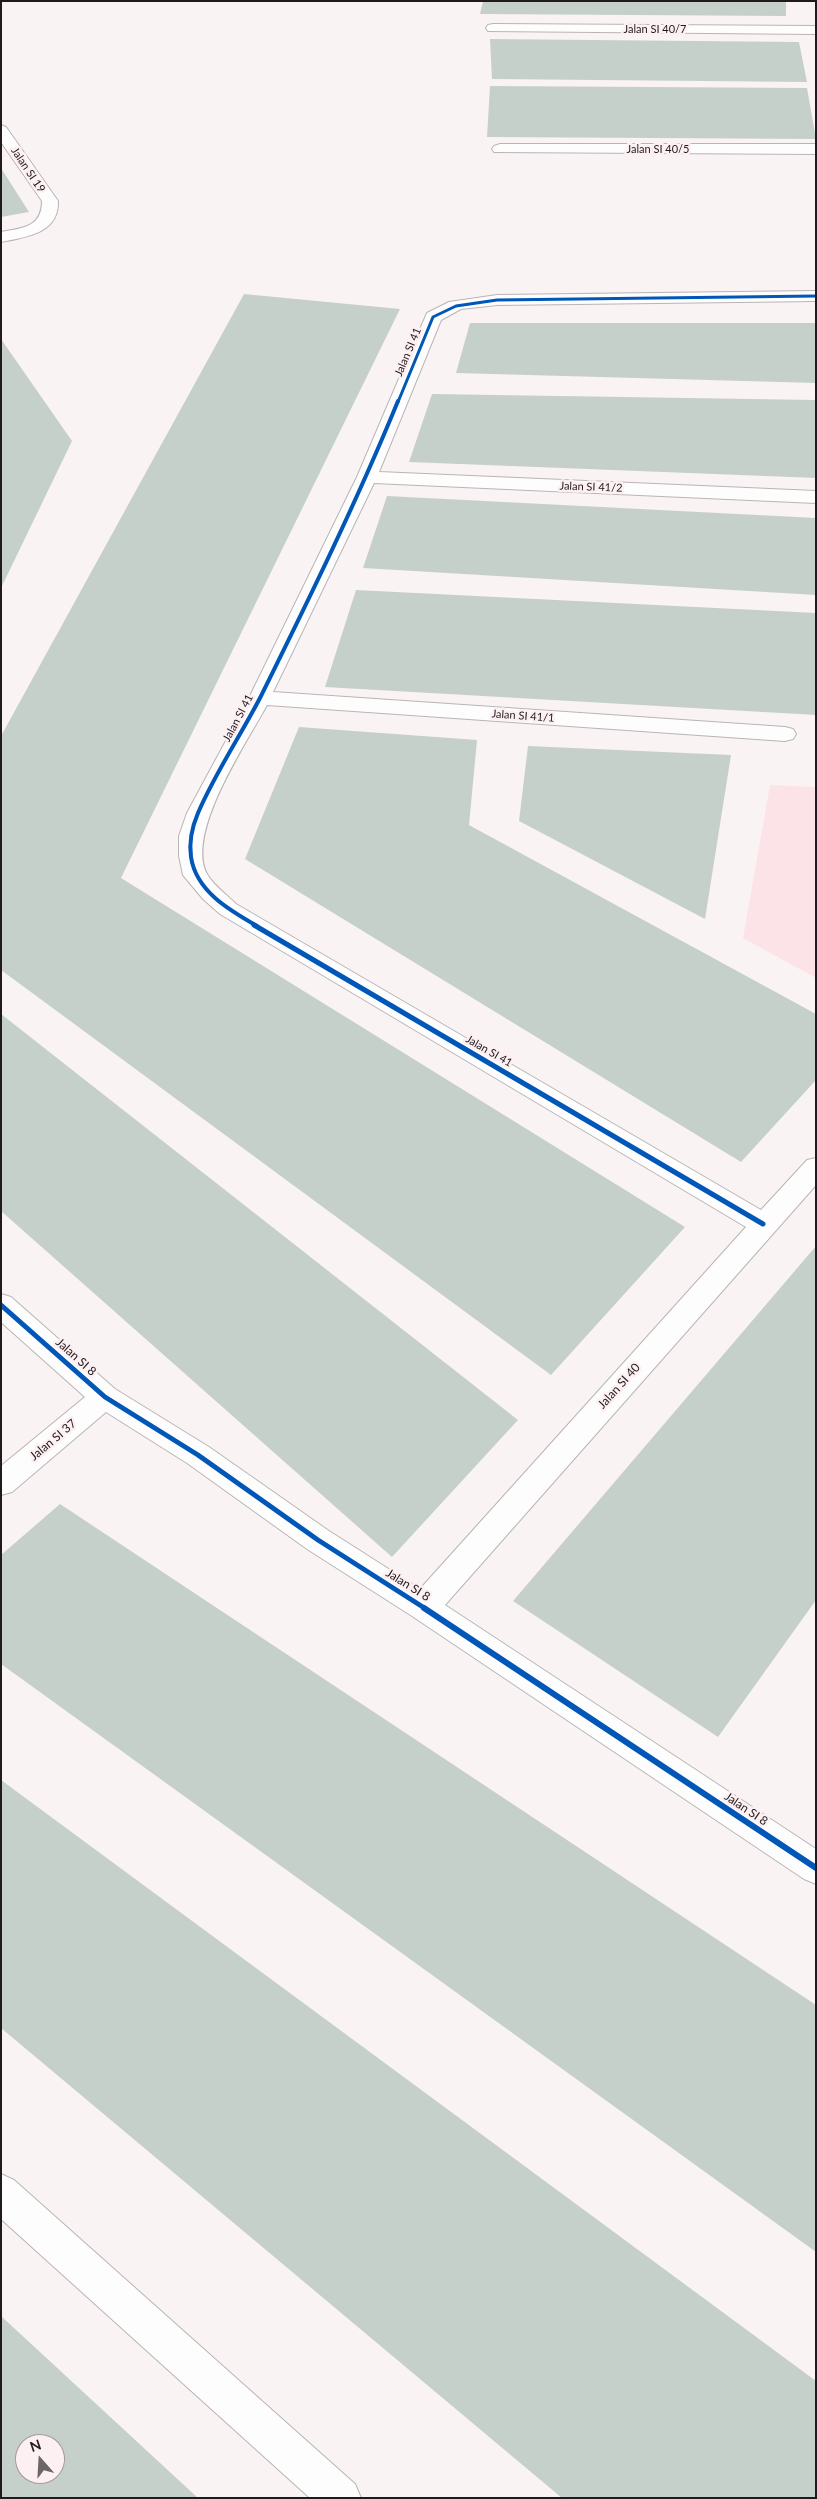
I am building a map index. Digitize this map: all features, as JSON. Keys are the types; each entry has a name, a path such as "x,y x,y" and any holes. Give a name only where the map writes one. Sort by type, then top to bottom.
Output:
{"street":[{"name":"Jalan SI 40/7","path":"493,28 816,30"},
{"name":"Jalan SI 19","path":"1,130 50,201 52,212 47,221 36,228 1,237"},
{"name":"Jalan SI 40/5","path":"500,149 816,149"},
{"name":"Jalan SI 41","path":"763,1224 228,909 211,894 196,875 191,856 191,836 198,813 260,698 367,477 433,317 445,308 468,302 497,300 816,296"},
{"name":"Jalan SI 41/2","path":"367,477 816,497"},
{"name":"Jalan SI 41/1","path":"260,698 786,734"},
{"name":"Jalan SI 40","path":"423,1606 816,1167"},
{"name":"Jalan SI 8","path":"1,1304 106,1397 198,1456 318,1540 423,1606 816,1868"},
{"name":"Jalan SI 37","path":"1,1483 106,1397"},
{"path":"1,2193 341,2498"}],"shaded area":[{"path":"770,785 816,787 816,978 743,938"}],"building":[{"path":"483,1 786,1 786,16 480,14"},
{"path":"490,39 799,42 807,82 492,79"},
{"path":"490,86 807,88 816,139 487,137"},
{"path":"1,168 29,212 1,217"},
{"path":"244,294 400,309 121,878 685,1227 551,1375 1,970 1,736"},
{"path":"470,323 816,323 816,383 456,373"},
{"path":"1,339 72,441 1,588"},
{"path":"432,394 816,400 816,478 409,462"},
{"path":"387,496 816,518 816,595 363,568"},
{"path":"356,590 816,613 816,715 325,687"},
{"path":"299,727 477,740 469,825 816,1014 816,1080 741,1162 245,859"},
{"path":"528,746 731,755 705,919 519,821"},
{"path":"1,1014 518,1420 392,1557 1,1211"},
{"path":"816,1246 816,1600 718,1737 513,1601"},
{"path":"60,1504 816,2005 816,2252 1,1664 1,1555"},
{"path":"1,1780 816,2381 816,2498 562,2498 1,2028"},
{"path":"1,2316 198,2498 1,2498"}],"cycle path":[{"path":"763,1224 228,909 211,894 195,875 191,856 191,836 198,813 260,698 367,477 433,317 448,308 472,302 497,300 816,296"},
{"path":"1,1305 105,1397 198,1455 318,1540 423,1607 816,1868"}]}
